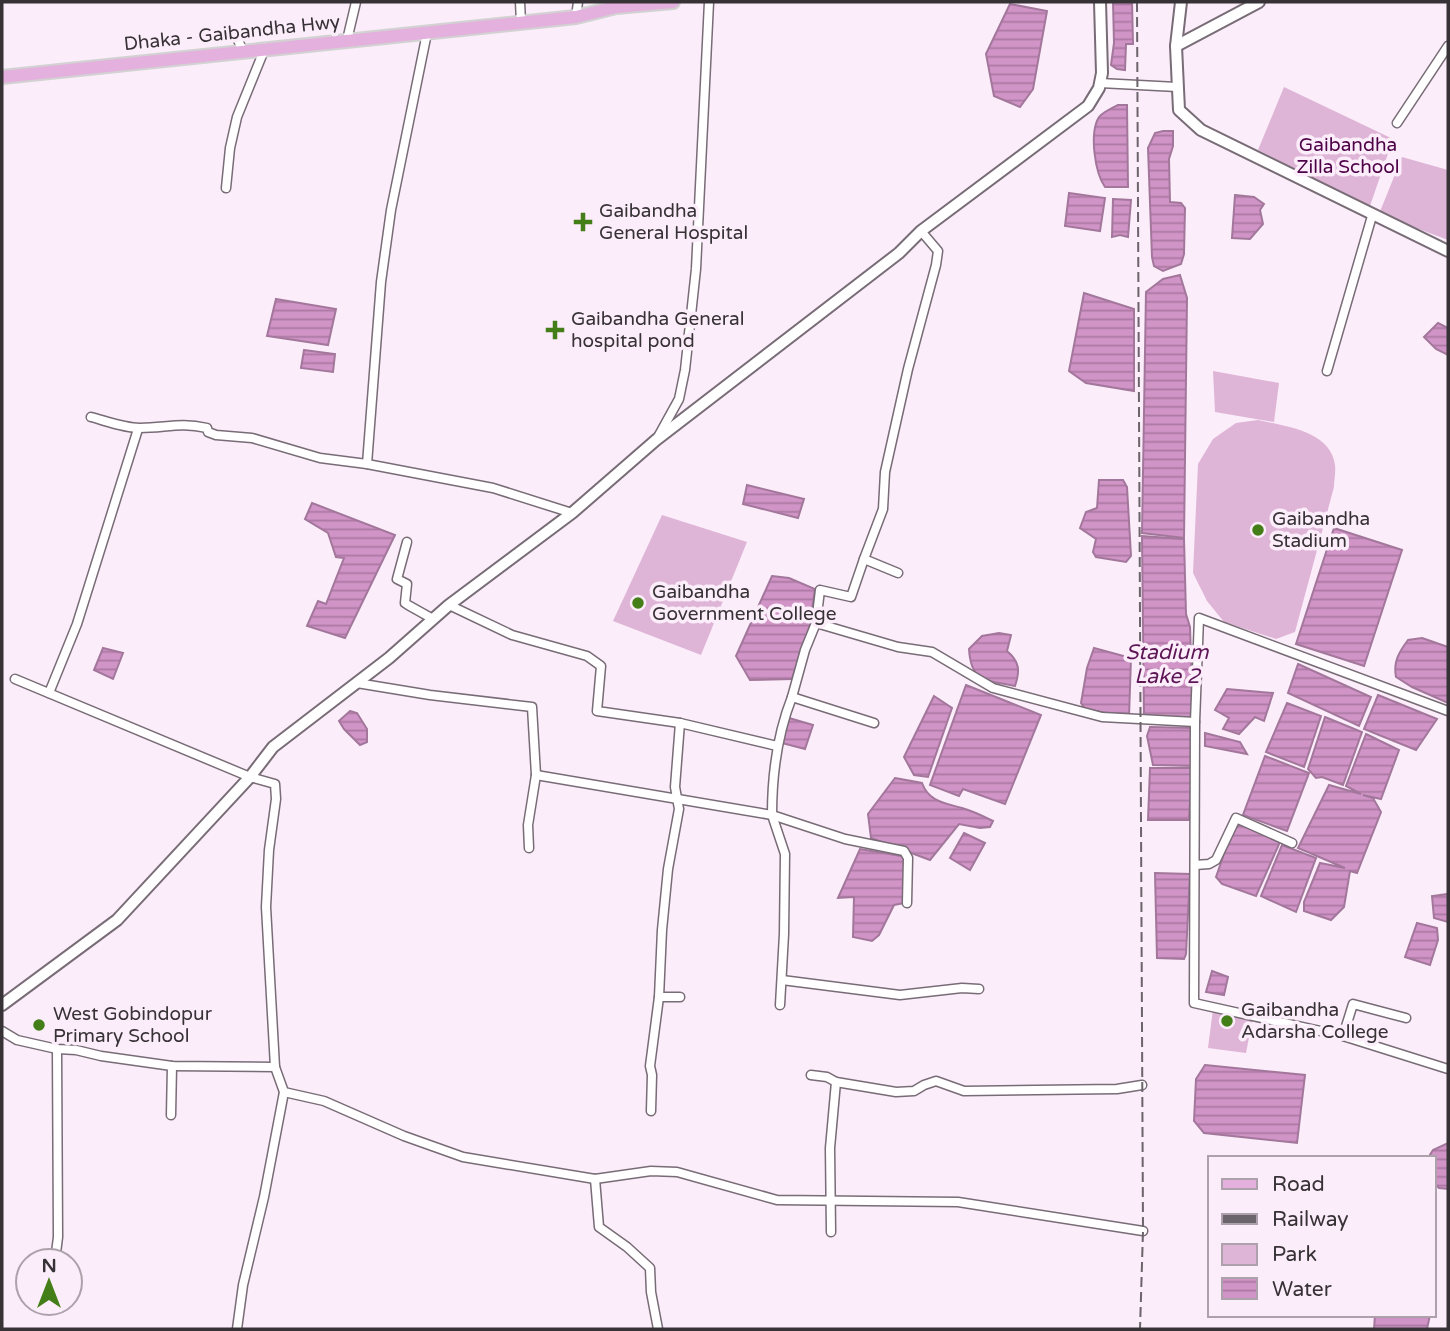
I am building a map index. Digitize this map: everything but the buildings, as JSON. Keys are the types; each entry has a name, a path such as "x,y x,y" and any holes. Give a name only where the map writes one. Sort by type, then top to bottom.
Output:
{"main road":[{"name":"Dhaka - Gaibandha Hwy","path":"2,77 240,44 265,48 427,33 576,17 616,7 673,2"},
{"path":"2,1005 117,919 250,777 273,747 357,683 449,606 572,513 656,440 899,253 921,231 1088,106 1100,83 1100,2"},
{"path":"1181,2 1176,46 1179,110 1201,130 1448,251"},
{"path":"1176,46 1259,2"}],"street":[{"path":"346,40 356,2"},
{"path":"520,2 521,23"},
{"path":"576,17 579,2"},
{"path":"656,440 679,399 685,370 696,269 709,2"},
{"path":"367,464 382,282 391,210 427,33"},
{"path":"1397,123 1448,46"},
{"path":"226,187 230,148 237,117 265,48"},
{"path":"1100,83 1177,87"},
{"path":"1327,371 1372,216"},
{"path":"780,1005 785,854 772,815 772,782 777,746 805,650 816,623 820,590 851,597 883,509 885,472 908,369 936,265 937,251 921,231"},
{"path":"91,417 138,429 183,423 195,425 208,428 208,432 216,435 252,438 320,458 367,464 493,488 572,513"},
{"path":"49,693 77,624 138,429"},
{"path":"407,542 397,579 407,584 405,603 433,619"},
{"path":"864,559 898,573"},
{"path":"449,606 512,635 587,656 601,666 597,711 680,723 777,746"},
{"path":"1448,711 1199,618 1195,722 1194,1003 1343,1036 1448,1069"},
{"path":"816,623 898,647 932,652 993,688 1102,717 1195,722"},
{"path":"15,680 250,777 275,784 267,907 275,1067 284,1092 264,1197 243,1285 237,1329"},
{"path":"357,683 532,707 536,775 528,825 529,848"},
{"path":"792,697 874,723"},
{"path":"651,1111 650,1066 659,997 662,930 668,869 679,809 675,787 680,723"},
{"path":"536,775 772,815 845,839 904,851 908,859 907,902"},
{"path":"1195,865 1209,864 1216,860 1236,818 1292,843"},
{"path":"782,980 900,995 962,988 979,989"},
{"path":"659,997 680,997"},
{"path":"1343,1036 1353,1004 1406,1018"},
{"path":"2,1031 17,1040 57,1049 172,1066 275,1067"},
{"path":"57,1049 57,1247"},
{"path":"171,1115 172,1066"},
{"path":"811,1075 896,1092 915,1091 936,1081 964,1091 1117,1089 1142,1085"},
{"path":"831,1231 830,1148 836,1082"},
{"path":"284,1092 324,1101 404,1136 463,1157 595,1179 651,1171 677,1172 778,1200 958,1202 1143,1231"},
{"path":"595,1179 599,1227 650,1268 651,1292 658,1329"}],"green space":[{"name":"Gaibandha Zilla School","path":"1284,87 1393,139 1370,206 1258,150"},
{"path":"1402,157 1448,170 1448,240 1379,214"},
{"path":"1213,371 1279,383 1274,422 1215,412"},
{"name":"Gaibandha Stadium","path":"1258,420 1293,428 1316,437 1332,454 1335,468 1334,487 1295,632 1276,639 1224,622 1207,601 1193,573 1198,464 1213,439 1236,423"},
{"path":"662,515 747,542 701,655 613,621"},
{"path":"1213,1009 1253,1017 1246,1053 1208,1048"}],"water":[{"path":"1113,2 1132,2 1133,44 1126,44 1125,70 1111,65 1114,43"},
{"path":"1010,4 1047,11 1033,89 1020,107 994,96 986,54"},
{"path":"1118,105 1127,105 1128,187 1105,187 1096,163 1094,133 1099,117"},
{"path":"1173,131 1173,146 1169,159 1170,202 1181,203 1185,208 1184,254 1181,264 1163,271 1154,266 1152,257 1148,148 1155,133"},
{"path":"1069,193 1105,198 1100,231 1065,226"},
{"path":"1235,195 1254,197 1264,204 1260,210 1263,224 1250,239 1232,238"},
{"path":"1113,199 1131,200 1128,237 1112,237"},
{"path":"1180,275 1187,298 1184,538 1142,533 1146,292 1163,279"},
{"path":"1084,293 1134,309 1134,391 1086,383 1069,371"},
{"path":"276,299 336,309 328,345 267,336"},
{"path":"1438,323 1448,328 1448,355 1436,349 1424,337"},
{"path":"304,350 335,354 333,372 301,368"},
{"path":"1099,480 1123,480 1127,487 1131,556 1126,562 1096,557 1093,552 1096,539 1080,528 1086,512 1097,508"},
{"path":"747,485 804,499 798,518 743,504"},
{"path":"312,503 395,535 345,638 307,626 318,601 326,604 344,558 336,557 328,533 305,519"},
{"path":"1334,528 1402,550 1364,666 1296,644"},
{"name":"Stadium Lake 2","path":"1142,536 1184,539 1193,718 1144,717"},
{"path":"772,576 789,578 815,589 810,625 792,679 750,680 736,656"},
{"path":"999,633 1011,635 1007,651 1018,667 1015,686 982,678 970,660 969,649 982,636"},
{"path":"1422,638 1448,647 1448,703 1396,677 1396,662 1405,644 1408,640"},
{"path":"103,648 123,653 113,679 94,670"},
{"path":"1094,648 1131,658 1129,717 1085,709 1081,703 1087,668"},
{"path":"1298,664 1371,697 1359,726 1288,693"},
{"path":"966,685 1041,715 1005,804 963,789 959,796 930,785"},
{"path":"1227,689 1273,693 1264,721 1255,717 1239,734 1223,729 1229,718 1215,710"},
{"path":"1378,695 1437,719 1416,750 1364,729"},
{"path":"934,696 952,708 928,777 914,775 904,757"},
{"path":"1287,703 1321,716 1304,767 1266,752"},
{"path":"350,711 357,713 367,729 367,742 360,745 339,721"},
{"path":"1325,717 1362,732 1343,785 1322,777 1316,778 1308,769"},
{"path":"789,718 813,725 805,749 782,743"},
{"path":"1150,727 1196,728 1193,766 1153,765 1147,736"},
{"path":"1205,733 1240,742 1247,754 1205,746"},
{"path":"1366,734 1399,750 1381,799 1363,795 1373,798 1381,812 1357,873 1350,871 1344,907 1331,920 1304,911 1304,902 1320,863 1345,868 1298,848 1329,785 1361,794 1346,786"},
{"path":"1265,756 1309,773 1287,831 1243,815"},
{"path":"1150,768 1192,768 1189,820 1148,820"},
{"path":"895,778 922,783 938,801 993,821 990,827 980,828 959,824 930,860 871,838 868,814"},
{"path":"1240,824 1280,842 1256,896 1222,884 1216,877 1232,831"},
{"path":"964,833 985,843 970,870 950,858"},
{"path":"1282,845 1316,858 1296,912 1261,896"},
{"path":"860,849 907,857 905,903 894,905 879,935 872,941 853,937 854,897 838,898"},
{"path":"1155,873 1190,874 1184,959 1157,958"},
{"path":"1448,894 1448,922 1434,918 1432,896"},
{"path":"1417,923 1437,928 1438,940 1430,965 1405,957"},
{"path":"1212,971 1228,977 1224,995 1206,992"},
{"path":"1205,1065 1305,1075 1297,1143 1204,1133 1194,1121 1196,1079"},
{"path":"1448,1143 1448,1189 1436,1185 1436,1156 1429,1156 1433,1150"},
{"path":"1375,1317 1430,1317 1427,1329 1374,1329"}],"railway":[{"path":"1137,2 1143,1231 1140,1329"}],"place":[{"name":"Gaibandha General Hospital","path":"583,222"},
{"name":"Gaibandha General hospital pond","path":"555,330"},
{"name":"Gaibandha Stadium","path":"1258,530"},
{"name":"Gaibandha Government College","path":"638,603"},
{"name":"Gaibandha Adarsha College","path":"1227,1021"},
{"name":"West Gobindopur Primary School","path":"39,1025"}]}
